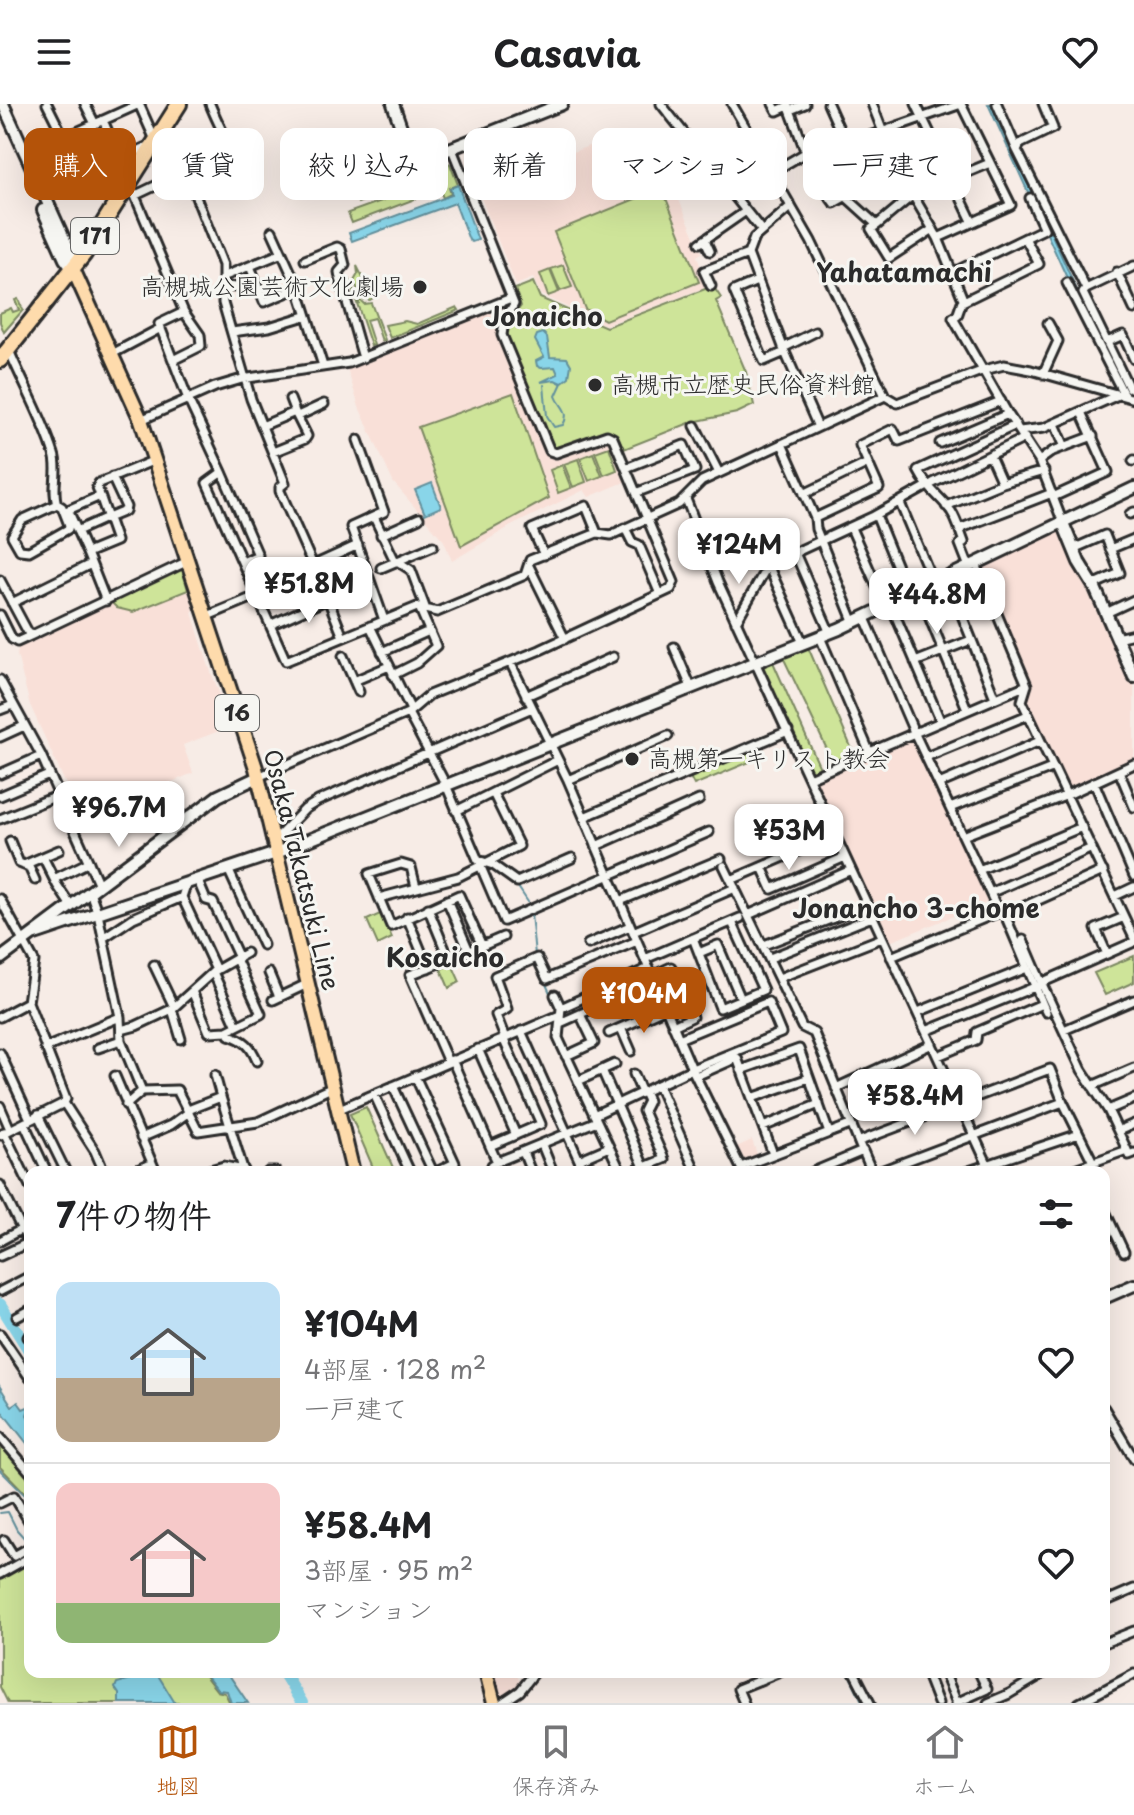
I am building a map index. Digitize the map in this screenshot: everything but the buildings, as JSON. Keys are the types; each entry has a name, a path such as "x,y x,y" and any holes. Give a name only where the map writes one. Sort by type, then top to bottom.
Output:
{"highway":[{"name":"171","path":"163,128 179,104"},
{"name":"171","path":"136,169 152,145"},
{"name":"171","path":"4,354 73,269 116,200"}],"main road":[{"name":"Osaka Takatsuki Line","path":"73,269 141,420 258,777 351,1166"},
{"path":"488,1678 494,1703"}],"street":[{"path":"2,104 24,151"},
{"path":"47,104 59,128"},
{"path":"85,104 102,128"},
{"path":"86,128 139,104 152,137"},
{"path":"210,104 221,128"},
{"path":"393,104 409,151 414,157 424,160 562,104"},
{"path":"661,104 762,231"},
{"path":"732,104 746,128"},
{"path":"773,104 777,111 788,106 803,147"},
{"path":"790,110 805,104"},
{"path":"828,104 836,128"},
{"path":"872,104 881,128"},
{"path":"916,104 927,128"},
{"path":"891,128 961,104 1011,205"},
{"path":"997,104 1041,194 1046,211 1060,232 1089,317 1126,392 1134,399"},
{"path":"1017,150 1020,144 1053,128 1043,104"},
{"path":"0,112 62,254 73,269"},
{"path":"0,959 218,796 409,712 429,695 565,639 671,589 674,582 638,492 611,436 556,453 550,451 502,335 504,322 512,311 511,298 452,149"},
{"path":"971,170 990,163"},
{"path":"152,187 136,195 184,312 200,335 201,346 173,360"},
{"path":"938,238 1041,194"},
{"path":"952,273 1044,229 1030,198"},
{"path":"787,199 819,257 885,396 897,403 1004,365 1126,392"},
{"path":"47,200 71,254 73,269"},
{"path":"197,200 223,265 223,303 262,426 285,483 280,491 343,637"},
{"path":"849,200 877,225"},
{"path":"907,200 871,229 889,258 933,229"},
{"path":"916,200 938,238 962,302 957,316 953,318 1039,461 1073,549 1132,669"},
{"path":"962,200 972,221"},
{"path":"791,206 751,241 748,254 784,350 818,427"},
{"path":"710,251 702,241 746,211"},
{"path":"272,231 298,288 323,366"},
{"path":"962,302 1039,264 1025,238"},
{"path":"305,260 337,247 341,249 345,265 339,272 341,284 363,358"},
{"path":"225,276 282,253"},
{"path":"711,286 704,271 748,254"},
{"path":"250,266 264,302 298,288"},
{"path":"1083,296 1117,272 1134,266"},
{"path":"1117,272 1134,309"},
{"path":"757,281 734,291 764,361 815,332"},
{"path":"1067,283 1083,296"},
{"path":"225,286 259,289"},
{"path":"141,420 215,387 246,378 349,363 511,298"},
{"path":"184,312 159,324 188,399 258,555 243,562"},
{"path":"232,332 269,327 305,316"},
{"path":"1043,374 1058,341 1048,323"},
{"path":"112,354 161,328"},
{"path":"1103,342 1123,335 1134,359"},
{"path":"4,354 54,453 58,466 54,495 69,525 68,529 29,551 20,550 12,536 22,520 57,504"},
{"path":"926,1031 1039,985 1134,940 1022,701 1027,685 960,544 964,542 959,529 951,512 927,488 918,470 1021,432 1055,424 1126,392"},
{"path":"222,472 207,483 286,661 384,620 422,607 437,612 525,575 530,560 597,533 611,535 648,518 686,499 694,487 719,473 885,396"},
{"path":"273,452 307,436 290,399"},
{"path":"815,518 879,488 860,445 893,429 899,441 1001,401"},
{"path":"262,426 324,404"},
{"path":"959,529 1108,472 1081,412"},
{"path":"940,443 1008,414"},
{"path":"1055,424 1065,447"},
{"path":"695,426 719,473"},
{"path":"933,428 948,457"},
{"path":"736,622 768,565 851,528 990,456 1021,432"},
{"path":"1039,461 1093,436"},
{"path":"358,440 384,512 351,527 384,620"},
{"path":"782,444 815,518 821,542 854,623"},
{"path":"626,468 684,445 695,470 638,492"},
{"path":"990,456 1002,483"},
{"path":"87,553 116,541 100,496 99,483 155,460"},
{"path":"804,494 868,463"},
{"path":"946,506 1002,483 1044,471"},
{"path":"77,531 125,511 112,477"},
{"path":"32,935 229,871 274,848 446,785 825,635 1134,488"},
{"path":"100,496 68,510 106,601"},
{"path":"686,499 736,622 988,1166"},
{"path":"900,503 934,584"},
{"path":"544,555 532,529 586,506 597,533"},
{"path":"876,515 943,650 967,709"},
{"path":"374,517 389,552 411,570 436,646 417,663 393,675"},
{"path":"372,541 419,518"},
{"path":"625,528 632,542 639,545 660,594"},
{"path":"851,528 940,720"},
{"path":"1073,549 1105,535 1120,573 1093,585"},
{"path":"1110,549 1134,539"},
{"path":"314,565 358,545"},
{"path":"381,568 433,546"},
{"path":"795,553 869,751"},
{"path":"0,615 3,627 17,642 188,561"},
{"path":"12,603 91,564"},
{"path":"768,565 803,643"},
{"path":"529,566 565,639"},
{"path":"947,578 995,698"},
{"path":"0,580 30,636"},
{"path":"205,617 256,596"},
{"path":"270,625 328,599"},
{"path":"1106,613 1134,600"},
{"path":"865,618 914,732 990,893 1023,945 1027,968 1039,985 1046,1012"},
{"path":"370,626 478,860 508,874 517,882 572,858"},
{"path":"382,652 429,631"},
{"path":"1116,638 1134,634"},
{"path":"915,662 971,640"},
{"path":"674,647 691,687"},
{"path":"343,656 359,692"},
{"path":"526,696 613,657"},
{"path":"510,662 568,780 694,1073 740,1166"},
{"path":"354,681 389,666"},
{"path":"0,680 41,756 89,862 120,1017 121,1040 142,1091"},
{"path":"809,778 1027,685"},
{"path":"0,710 13,705"},
{"path":"274,848 305,809 318,801 532,708"},
{"path":"926,757 1028,715"},
{"path":"0,737 24,726"},
{"path":"584,817 788,731"},
{"path":"568,780 668,736"},
{"path":"939,784 1040,741"},
{"path":"0,774 41,756"},
{"path":"456,811 558,760"},
{"path":"963,836 1065,796 1134,764"},
{"path":"950,808 1052,768"},
{"path":"1119,771 1134,807"},
{"path":"0,796 49,775"},
{"path":"1094,782 1134,876"},
{"path":"379,898 458,877 519,846 493,793"},
{"path":"0,819 57,796"},
{"path":"596,846 699,800"},
{"path":"979,870 1082,827"},
{"path":"482,863 504,921 709,832"},
{"path":"490,1146 541,1124 496,1015 507,1009 495,976 537,958 547,979 762,867 835,835"},
{"path":"10,841 19,863 29,867 35,880"},
{"path":"990,893 1092,848"},
{"path":"24,865 59,850"},
{"path":"43,857 71,906"},
{"path":"762,867 772,889 845,857"},
{"path":"54,879 89,862"},
{"path":"620,901 722,862 733,884 740,918 763,990 720,1008 693,938"},
{"path":"416,887 411,867 401,864 369,874 391,926 459,895 482,946"},
{"path":"645,959 851,870"},
{"path":"229,871 263,945"},
{"path":"891,957 1103,871"},
{"path":"192,991 209,1032 227,1031 261,1014 240,957 213,902 206,900 198,881"},
{"path":"186,885 182,897 237,1026"},
{"path":"1115,896 1134,887"},
{"path":"103,938 133,918 182,897"},
{"path":"0,899 35,967 28,1002 66,1099 64,1103 101,1166"},
{"path":"447,900 469,951"},
{"path":"764,945 867,905"},
{"path":"428,908 449,959"},
{"path":"407,917 428,968"},
{"path":"770,958 872,917"},
{"path":"1107,954 1096,929 1124,917"},
{"path":"740,918 764,945 802,1027 814,1033 869,1166"},
{"path":"588,944 634,933"},
{"path":"497,1162 410,975 503,937"},
{"path":"779,978 882,938"},
{"path":"699,953 718,945 741,999"},
{"path":"121,1030 173,1008 215,971 240,957"},
{"path":"1026,957 1134,1164"},
{"path":"154,965 173,1008 181,1039"},
{"path":"336,1110 671,967 692,1017 673,1026"},
{"path":"918,1012 1027,968"},
{"path":"560,1015 580,1014 652,975"},
{"path":"273,977 276,998 307,984"},
{"path":"555,995 560,1015 558,1038 618,1166"},
{"path":"949,999 955,1019"},
{"path":"1064,1030 1134,1000"},
{"path":"0,1017 28,1002"},
{"path":"679,1039 768,1002 781,1033 694,1073"},
{"path":"938,1056 976,1040 977,1032 1042,1004"},
{"path":"609,1033 666,1008"},
{"path":"566,1056 594,1043 580,1014"},
{"path":"45,1048 120,1017"},
{"path":"621,1028 631,1051"},
{"path":"227,1031 229,1035 249,1044 257,1061"},
{"path":"521,1031 582,1166"},
{"path":"98,1048 121,1040"},
{"path":"836,1088 932,1044"},
{"path":"478,1049 516,1135"},
{"path":"741,1070 799,1049 829,1133"},
{"path":"0,1053 31,1119 62,1166"},
{"path":"492,1166 567,1134 658,1085 737,1058 773,1154"},
{"path":"578,1081 615,1064"},
{"path":"1092,1086 1134,1068"},
{"path":"860,1141 1050,1069 1079,1134 1088,1166"},
{"path":"602,1070 644,1166"},
{"path":"634,1074 648,1101 643,1111 664,1159 646,1166"},
{"path":"215,1075 242,1166"},
{"path":"115,1076 153,1166"},
{"path":"415,1076 455,1163 448,1166"},
{"path":"752,1098 809,1078"},
{"path":"658,1085 693,1166"},
{"path":"393,1086 431,1166"},
{"path":"126,1105 142,1091 177,1090 198,1131 258,1122 331,1088"},
{"path":"374,1094 407,1166"},
{"path":"141,1138 171,1125 188,1111 221,1097"},
{"path":"1108,1110 1134,1099"},
{"path":"893,1166 1063,1102"},
{"path":"5,1132 64,1103"},
{"path":"763,1127 819,1104"},
{"path":"0,1106 5,1132 24,1173"},
{"path":"31,1119 45,1166"},
{"path":"1118,1131 1134,1124"},
{"path":"748,1166 850,1125"},
{"path":"994,1166 1079,1134"},
{"path":"542,1145 551,1166"},
{"path":"579,1160 609,1147"},
{"path":"523,1152 529,1166"},
{"path":"829,1166 863,1153"},
{"path":"1091,1166 1130,1153"},
{"path":"146,1166 152,1163"},
{"path":"0,1186 24,1233"},
{"path":"0,1213 11,1207"},
{"path":"1110,1222 1124,1252"},
{"path":"0,1241 22,1229"},
{"path":"0,1256 24,1245"},
{"path":"1,1291 24,1279"},
{"path":"1110,1295 1134,1285"},
{"path":"17,1317 24,1313"},
{"path":"0,1334 24,1369"},
{"path":"1110,1418 1134,1459"},
{"path":"0,1437 24,1465"},
{"path":"0,1503 14,1496 24,1513"},
{"path":"4,1540 14,1556 24,1550"},
{"path":"0,1574 24,1560"},
{"path":"1110,1599 1134,1589"},
{"path":"1110,1641 1134,1631"},
{"path":"1079,1703 1134,1674"},
{"path":"502,1703 520,1691 530,1678"},
{"path":"744,1703 738,1689 765,1678"},
{"path":"858,1678 870,1703"},
{"path":"928,1678 938,1703"},
{"path":"946,1678 956,1703 987,1689 982,1678"},
{"path":"988,1703 1036,1678"},
{"path":"1009,1694 1013,1703"}],"shaded area":[{"path":"592,145 592,200 679,200 702,253 697,256 707,287 606,325 541,295 533,278 516,285 482,200 576,200 576,151"},
{"path":"489,309 548,458 556,458 608,439 627,481 589,497 584,490 511,526 452,561 444,541 393,482 359,407 347,368"},
{"path":"1061,529 1092,589 1134,684 1134,759 1067,791 1027,702 1031,683 981,566"},
{"path":"182,569 194,609 192,613 230,720 229,727 183,745 193,773 160,787 166,802 156,806 150,793 83,822 30,705 17,655 19,645 171,570"},
{"path":"913,736 990,901 885,944 813,780"},
{"path":"752,1140 758,1157 742,1163 734,1148"},
{"path":"493,1678 518,1678 522,1685 499,1702"}],"green space":[{"path":"448,163 458,185 449,188 451,194 448,196"},
{"path":"384,200 412,200 352,223 348,213"},
{"path":"633,200 667,200 699,282 605,320 585,309 554,232"},
{"path":"563,265 572,287 560,291 551,269"},
{"path":"357,266 373,298 370,300 362,299 354,281 358,274"},
{"path":"550,270 559,292 548,296 540,274"},
{"path":"349,279 359,304 359,299 364,304 371,303 385,340 382,341 374,318 366,320 374,345 371,346"},
{"path":"533,282 540,298 606,327 713,286 721,298 716,301 746,372 754,405 737,413 692,422 624,449 618,436 605,432 557,449 550,447 505,335 506,325 521,306 515,289"},
{"path":"18,299 23,310 4,332 0,313 11,308 13,312 19,310 15,300"},
{"path":"457,307 459,310 390,338 385,325 405,321 417,324"},
{"path":"513,393 549,498 461,546 418,427"},
{"path":"609,447 617,470 604,475 595,452"},
{"path":"593,453 602,476 589,481 580,458"},
{"path":"578,459 586,482 573,487 564,464"},
{"path":"562,465 571,488 558,493 550,470"},
{"path":"182,569 188,590 133,612 117,608 110,601 171,570"},
{"path":"808,647 854,754 833,762 783,657"},
{"path":"773,662 820,768 810,773 761,667"},
{"path":"758,745 764,756 694,785 689,775"},
{"path":"382,913 392,938 378,945 367,920"},
{"path":"1134,956 1134,982 1105,995 1094,973"},
{"path":"451,962 460,982 449,988 440,967"},
{"path":"366,1107 392,1166 372,1166 350,1114"},
{"path":"0,1441 24,1469 24,1492 0,1467"},
{"path":"24,1563 24,1678 207,1678 217,1691 225,1693 230,1703 8,1703 0,1687 0,1577"}],"water":[{"path":"988,104 993,104 1074,284 1126,387 1122,390 1072,289"},
{"path":"458,185 478,240 469,240 455,203 352,241 349,233 438,200 448,200 452,195 450,188"},
{"path":"543,333 547,337 550,357 567,358 571,365 569,377 561,383 555,380 541,382 558,374 555,367 537,366 536,361 544,357 535,340 537,335"},
{"path":"432,483 441,507 425,514 415,490"},
{"path":"0,1387 12,1406 18,1402 24,1409 24,1439 0,1409"},
{"path":"136,1678 160,1678 175,1703 119,1703 115,1688 117,1683"},
{"path":"209,1678 231,1678 248,1703 231,1703 227,1691 218,1690"}],"waterway":[{"path":"544,385 547,416 554,427 563,425 565,420 565,413 556,396 562,383"},
{"path":"516,884 530,905"},
{"path":"531,914 535,955"},
{"path":"545,982 551,995"},
{"path":"0,1304 24,1342"},
{"path":"0,1470 24,1494"},
{"path":"0,1513 8,1512 24,1538"},
{"path":"287,1678 302,1703"},
{"path":"851,1678 863,1703"}],"place":[{"name":"高槻城公園芸術文化劇場","path":"420,287"},
{"name":"高槻市立歴史民俗資料館","path":"595,385"},
{"name":"高槻第一キリスト教会","path":"632,759"}],"district":[{"name":"Yahatamachi","path":"904,273"},
{"name":"Jonaicho","path":"544,317"},
{"name":"Jonancho 3-chome","path":"916,909"},
{"name":"Kosaicho","path":"445,958"}]}
